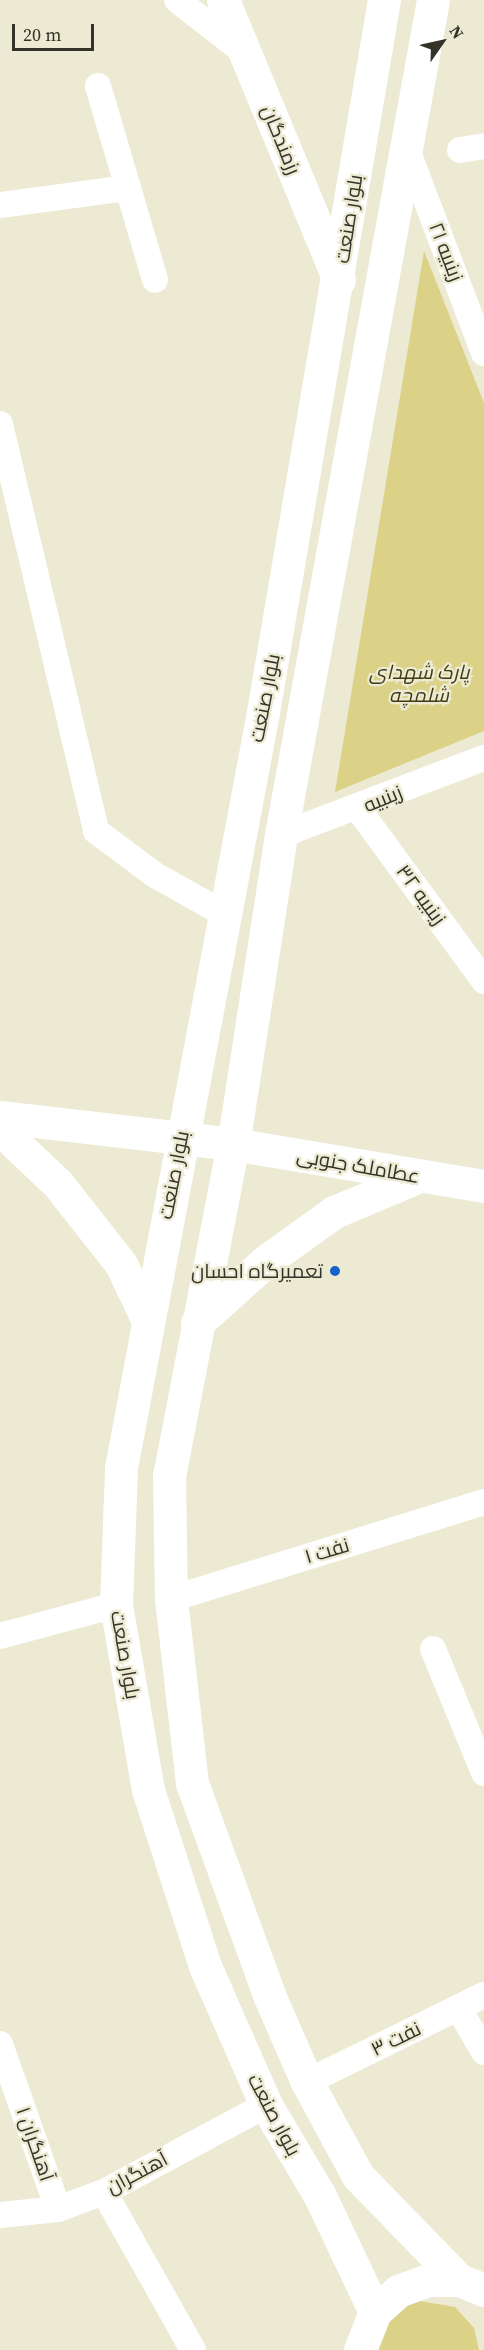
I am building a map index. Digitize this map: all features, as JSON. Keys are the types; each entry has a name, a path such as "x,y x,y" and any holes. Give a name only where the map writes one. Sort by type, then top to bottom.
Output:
{"main road":[{"name":"رزمندگان","path":"223,0 339,280"},
{"name":"بلوار صنعت","path":"375,2312 320,2196 266,2105 204,1965 148,1790 116,1605 121,1468 221,912 263,712 339,280 384,0"},
{"name":"بلوار صنعت","path":"433,0 408,152 281,835 233,1144 169,1475 171,1599 192,1783 307,2082 358,2176 471,2285"},
{"path":"263,712 302,719"},
{"name":"عطاملک جنوبی","path":"0,1117 233,1144 484,1186"},
{"path":"0,1129 58,1184 122,1264 147,1319"},
{"path":"197,1323 266,1261 334,1212 420,1176"},
{"path":"121,1468 169,1475"},
{"path":"360,2350 375,2312 398,2291 428,2280 471,2285"}],"street":[{"path":"177,0 246,54"},
{"path":"98,86 155,280"},
{"name":"زینبیه ۲۱","path":"408,152 484,353"},
{"path":"0,205 128,188"},
{"path":"0,424 96,831 155,875 221,912"},
{"name":"زینبیه","path":"281,835 359,810 484,758"},
{"name":"زینبیه ۳۲","path":"359,810 484,981"},
{"name":"نفت ۱","path":"171,1599 484,1502"},
{"path":"0,1636 116,1605"},
{"path":"433,1649 484,1773"},
{"name":"نفت ۳","path":"307,2082 484,1995"},
{"path":"459,2009 484,2052"},
{"name":"آهنگران ۱","path":"0,2044 58,2209"},
{"name":"آهنگران","path":"0,2215 58,2209 104,2192 266,2105"},
{"path":"104,2192 193,2350"}],"green space":[{"name":"پارک شهدای شلمچه","path":"424,251 484,403 484,731 335,792"},
{"path":"414,2300 455,2307 474,2328 479,2350 374,2350 382,2322"}],"place":[{"name":"تعمیرگاه احسان","path":"335,1271"}]}
